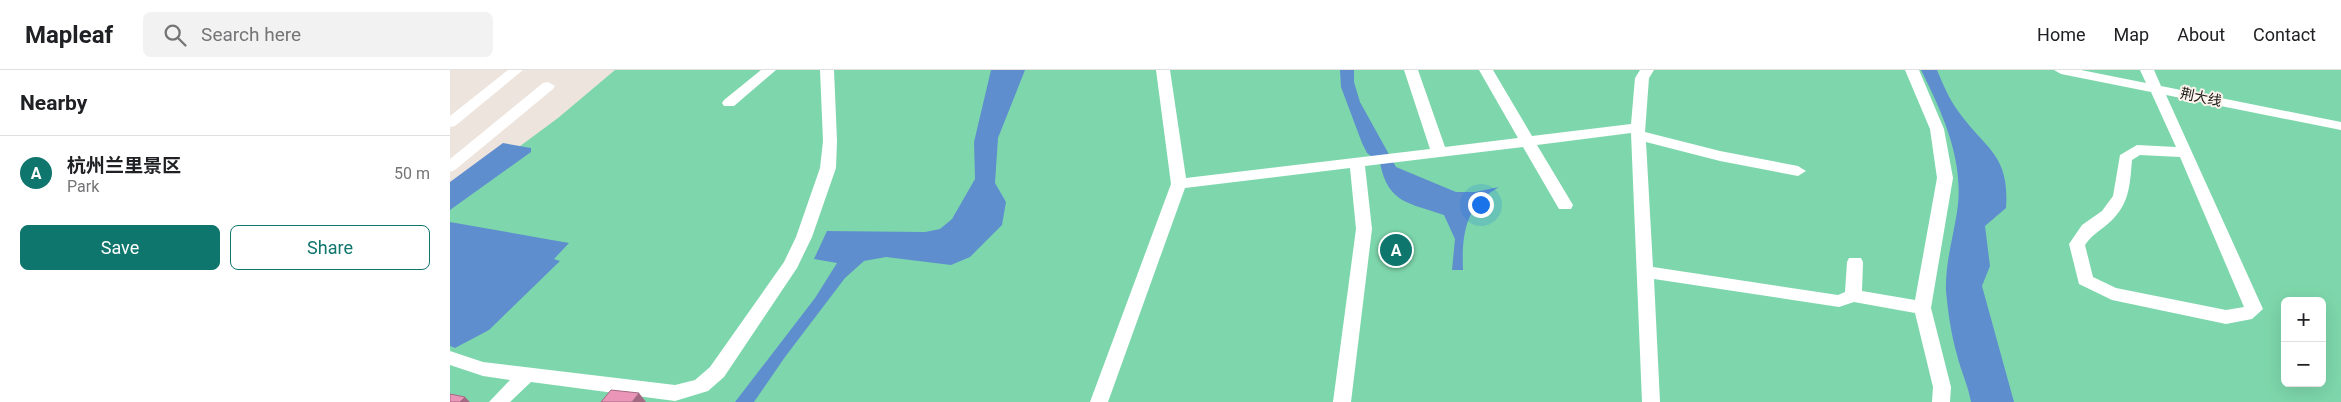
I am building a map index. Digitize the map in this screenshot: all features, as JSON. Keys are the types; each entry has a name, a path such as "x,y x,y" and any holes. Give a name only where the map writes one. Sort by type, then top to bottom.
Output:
{"street":[{"path":"450,123 516,70"},
{"path":"729,103 769,70"},
{"path":"450,358 483,370 672,397 701,386 717,372 791,264 804,237 828,168 830,141 827,70"},
{"path":"1099,402 1179,184 1163,70"},
{"path":"1411,70 1439,152"},
{"path":"1486,70 1526,142 1565,205"},
{"path":"1647,70 1642,78 1638,131 1651,402"},
{"path":"1912,70 1937,129 1945,178 1922,308 1942,387 1941,402"},
{"name":"荆大线","path":"2060,70 2156,87 2341,126"},
{"path":"2147,70 2186,152 2254,309 2246,314 2226,318 2112,294 2085,280 2077,244 2088,228 2108,215 2121,197 2125,158 2137,150 2186,152"},
{"path":"450,167 548,86"},
{"path":"1179,184 1439,152 1638,131 1720,156 1798,171"},
{"path":"1342,402 1364,229 1357,162"},
{"path":"1853,296 1855,262"},
{"path":"1645,272 1839,301 1853,296 1922,308"},
{"path":"498,402 528,375"}],"green space":[{"path":"615,70 2341,70 2341,402 450,402 450,198 558,118"}],"water":[{"path":"991,70 1025,70 998,138 995,183 1006,202 1002,225 970,257 951,265 886,257 864,261 845,278 785,357 754,402 735,402 815,298 837,263 814,259 827,231 925,232 940,229 952,219 975,179 974,142"},
{"path":"1340,70 1354,70 1354,82 1360,102 1396,167 1456,192 1475,192 1499,187 1479,201 1470,217 1463,243 1463,270 1452,270 1455,239 1444,215 1402,200 1389,187 1380,163 1367,153 1341,87"},
{"path":"1921,70 1937,70 1955,106 1994,154 2004,175 2006,208 1985,226 1990,266 1982,286 2014,402 1971,402 1955,347 1951,331 1946,281 1957,212 1958,175 1955,157 1944,121"},
{"path":"503,143 531,148 531,152 450,210 450,182"},
{"path":"450,222 569,243 554,259 560,261 489,330 455,348 450,346"}],"building":[{"path":"611,390 639,393 632,402 601,402"},
{"path":"450,394 465,397 460,402 450,402"}],"place":[{"name":"杭州兰里景区","path":"1396,250"}]}
